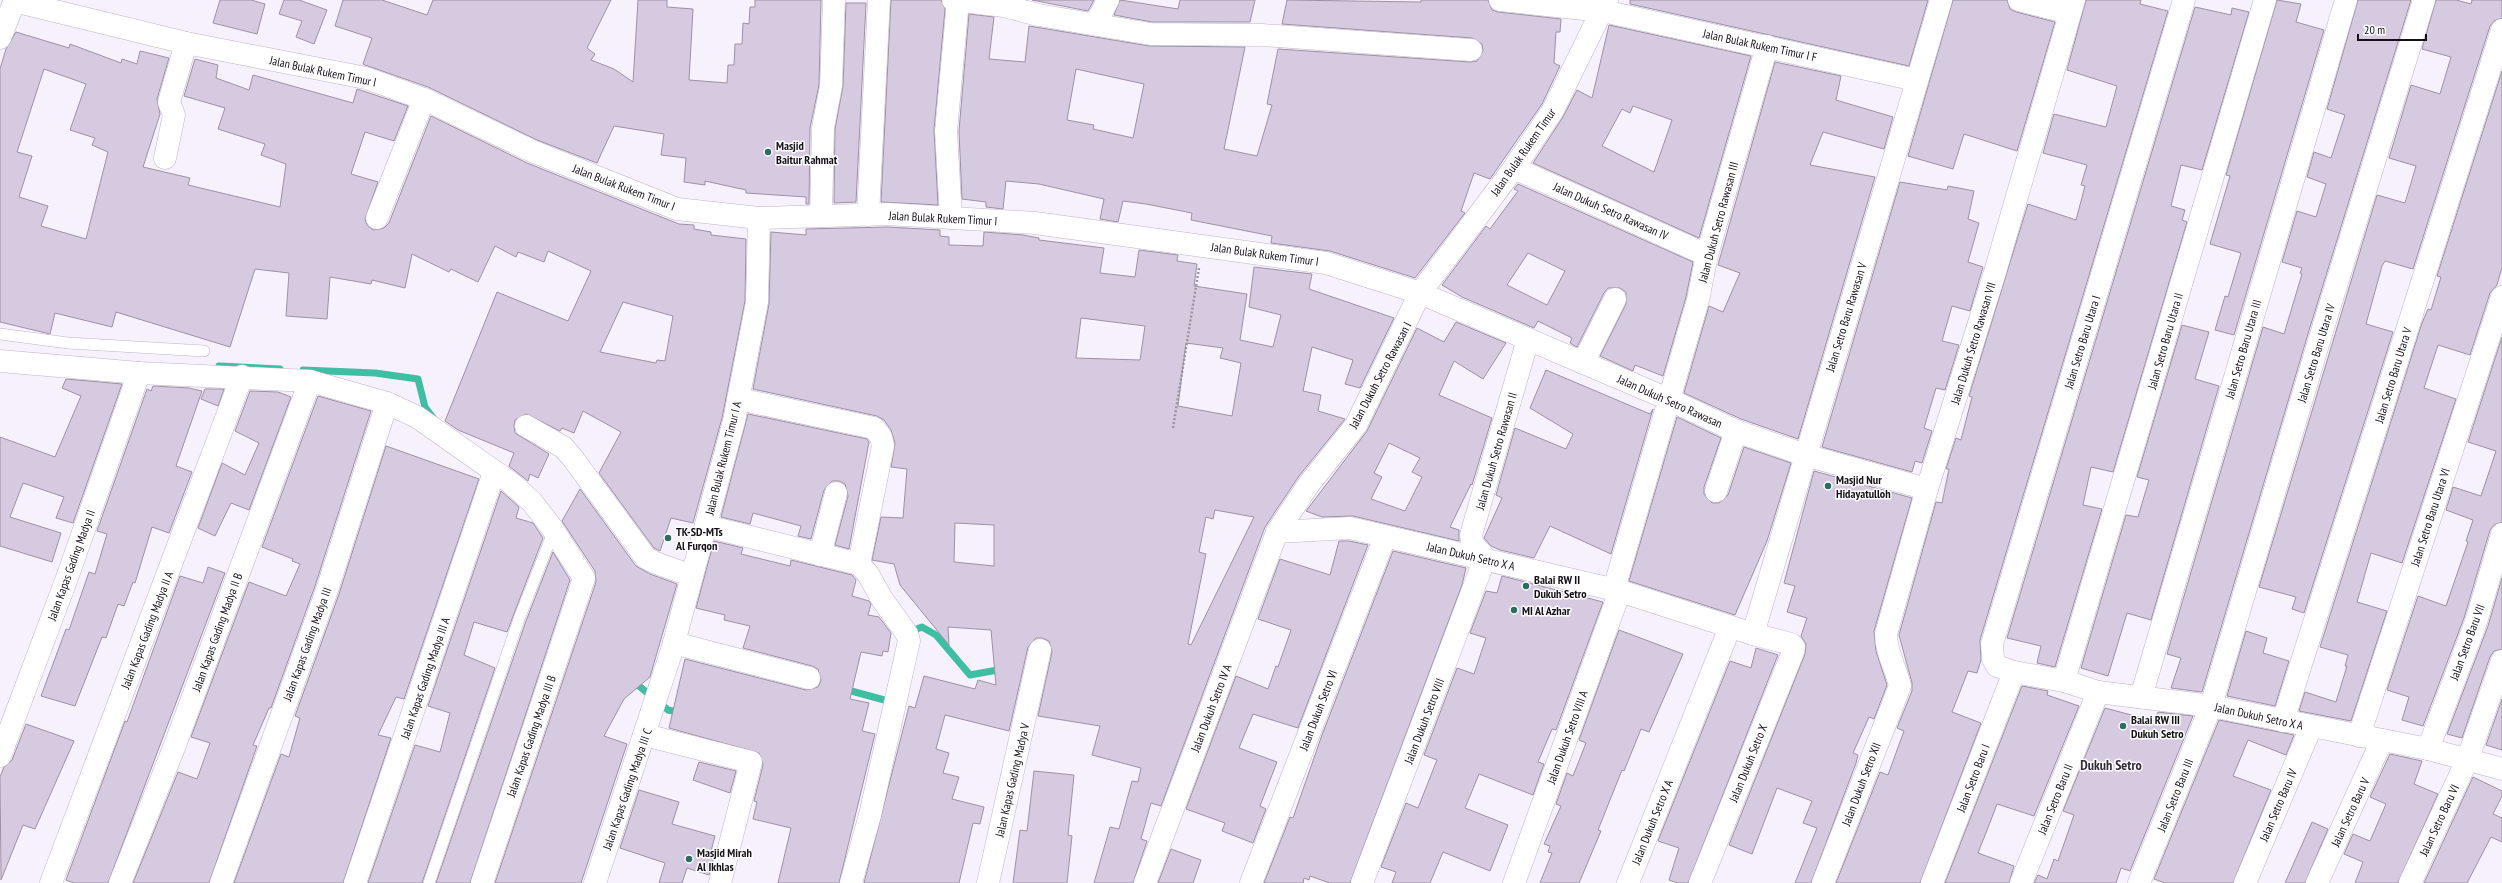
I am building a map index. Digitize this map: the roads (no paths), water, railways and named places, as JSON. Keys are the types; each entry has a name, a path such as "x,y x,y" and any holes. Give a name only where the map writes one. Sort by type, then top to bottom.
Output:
{"street":[{"path":"821,216 823,128 831,86 834,0"},
{"path":"868,215 879,0"},
{"path":"1096,23 1108,0"},
{"name":"Jalan Bulak Rukem Timur I F","path":"1500,0 1605,5 1767,46 1916,80"},
{"name":"Jalan Setro Baru Rawasan V","path":"1757,624 1804,455 1941,0"},
{"path":"2019,0 2072,6"},
{"name":"Jalan Setro Baru Utara I","path":"2014,672 1997,666 1992,659 1992,644 2184,0"},
{"name":"Jalan Setro Baru Utara II","path":"2064,681 2265,0"},
{"name":"Jalan Setro Baru Utara III","path":"2141,697 2346,0"},
{"name":"Jalan Setro Baru Utara IV","path":"2212,706 2319,341 2424,0"},
{"path":"0,38 15,1"},
{"name":"Jalan Bulak Rukem Timur I","path":"15,1 186,43 366,78 424,99 532,151 676,209 759,218 868,215 1035,223 1326,262 1420,293"},
{"path":"951,218 946,131 956,1 1006,3 1038,15 1096,23 1151,34 1262,35 1471,50"},
{"name":"Jalan Bulak Rukem Timur","path":"1420,293 1514,168 1554,110 1605,5"},
{"name":"Jalan Dukuh Setro Rawasan VII","path":"1900,686 1897,672 1886,648 1886,634 1927,489 1995,272 2072,6"},
{"name":"Jalan Setro Baru Utara V","path":"2284,721 2502,30"},
{"path":"165,158 174,115 169,102 186,43"},
{"name":"Jalan Dukuh Setro Rawasan III","path":"1616,590 1668,398 1698,300 1707,255 1767,46"},
{"path":"377,218 424,99"},
{"name":"Jalan Dukuh Setro Rawasan IV","path":"1514,168 1707,255"},
{"name":"Jalan Bulak Rukem Timur I A","path":"656,701 674,643 706,526 738,399 757,302 759,218"},
{"name":"Jalan Dukuh Setro Rawasan","path":"1420,293 1668,398 1736,431 1804,455 1927,489"},
{"name":"Jalan Dukuh Setro Rawasan I","path":"1277,532 1309,484 1356,425 1420,293"},
{"name":"Jalan Setro Baru Utara VI","path":"2359,736 2502,297"},
{"path":"1583,363 1615,299"},
{"name":"Jalan Dukuh Setro Rawasan II","path":"1485,558 1472,543 1471,535 1528,339"},
{"path":"0,361 139,373 242,376 310,381 387,403 417,417 511,483 532,502 554,530"},
{"name":"Jalan Kapas Gading Madya II","path":"0,756 67,578 139,373"},
{"name":"Jalan Kapas Gading Madya II A","path":"51,883 242,376"},
{"name":"Jalan Kapas Gading Madya II B","path":"120,883 175,745 310,381"},
{"path":"738,399 874,428 878,432 883,446 859,564"},
{"name":"Jalan Kapas Gading Madya III","path":"221,883 327,590 387,403"},
{"path":"526,426 563,447 572,457 646,558 692,576"},
{"path":"1716,491 1736,431"},
{"name":"Jalan Kapas Gading Madya III A","path":"355,883 494,472"},
{"path":"820,555 836,493"},
{"path":"706,526 859,564 868,574 882,600 905,630 908,641 870,815 851,883"},
{"name":"Jalan Dukuh Setro X A","path":"1277,532 1350,528 1485,558 1616,590 1730,627 1757,624 1792,644"},
{"name":"Jalan Kapas Gading Madya III B","path":"482,883 584,578 554,530"},
{"name":"Jalan Dukuh Setro IV A","path":"1145,883 1277,532"},
{"name":"Jalan Setro Baru VII","path":"2428,749 2476,622 2502,534"},
{"name":"Jalan Dukuh Setro VI","path":"1251,883 1385,537"},
{"name":"Jalan Dukuh Setro VIII","path":"1362,883 1485,558"},
{"name":"Jalan Dukuh Setro VIII A","path":"1514,883 1616,590"},
{"name":"Jalan Dukuh Setro X A","path":"1628,883 1730,627"},
{"path":"674,643 809,678"},
{"name":"Jalan Dukuh Setro X","path":"1700,883 1793,652 1794,646 1792,644"},
{"name":"Jalan Kapas Gading Madya V","path":"988,883 1040,650"},
{"name":"Jalan Setro Baru VI","path":"2410,883 2468,758 2502,661"},
{"name":"Jalan Dukuh Setro X A","path":"2014,672 2064,681 2098,692 2212,706 2428,749 2468,758 2502,769"},
{"name":"Jalan Setro Baru I","path":"1932,883 2014,672"},
{"name":"Jalan Dukuh Setro XII","path":"1823,883 1900,686"},
{"name":"Jalan Setro Baru II","path":"2022,883 2098,692"},
{"name":"Jalan Kapas Gading Madya III C","path":"595,883 656,701"},
{"name":"Jalan Setro Baru III","path":"2139,883 2212,706"},
{"name":"Jalan Setro Baru IV","path":"2245,883 2312,727"},
{"path":"645,735 751,762 720,883"},
{"name":"Jalan Setro Baru V","path":"2317,883 2382,740"}],"lane":[{"path":"0,334 68,343 204,351"},
{"path":"429,883 519,618 554,530"}],"waterway":[{"path":"219,366 280,369"},
{"path":"303,370 375,373 418,379 425,407 434,419"},
{"path":"912,631 922,627 936,635 970,675 1003,669"},
{"path":"633,681 668,710 682,713"},
{"path":"844,689 888,701 890,695"}],"place":[{"name":"Masjid Baitur Rahmat","path":"768,152"},
{"name":"Masjid Nur Hidayatulloh","path":"1828,486"},
{"name":"TK-SD-MTs Al Furqon","path":"668,538"},
{"name":"Balai RW II Dukuh Setro","path":"1526,586"},
{"name":"MI Al Azhar","path":"1514,610"},
{"name":"Balai RW III Dukuh Setro","path":"2123,726"},
{"name":"Masjid Mirah Al Ikhlas","path":"689,859"}],"district":[{"name":"Dukuh Setro","path":"2111,765"}]}
